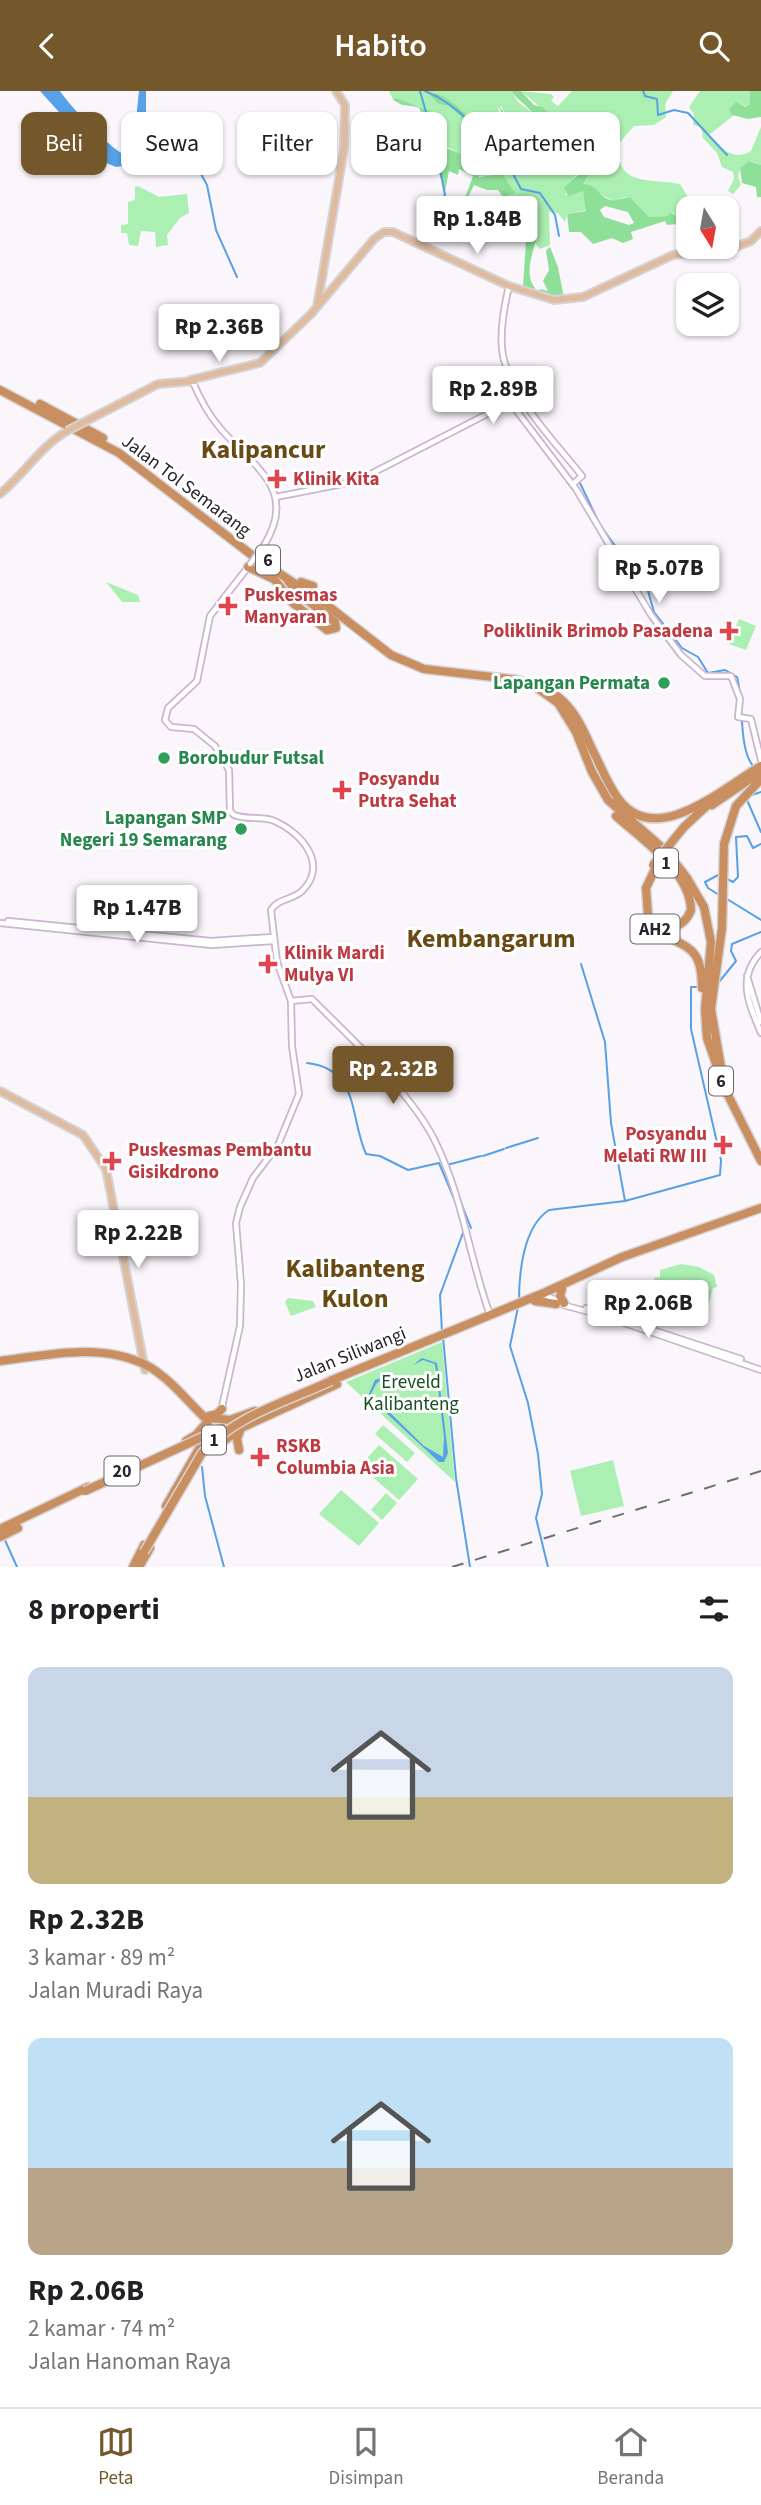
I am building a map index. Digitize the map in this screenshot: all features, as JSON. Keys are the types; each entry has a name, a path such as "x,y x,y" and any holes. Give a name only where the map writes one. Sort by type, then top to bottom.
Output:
{"highway":[{"name":"Jalan Tol Semarang","path":"0,384 98,434 338,606 383,646 412,661 505,673 529,679 552,693 577,725 595,772 611,798 666,845 698,888 714,927 709,975"},
{"name":"Jalan Tol Semarang","path":"0,390 119,453 253,556 285,576 401,661 438,671 505,677 536,687 558,703 576,732 592,772 608,800 666,851 698,895 710,930 709,975"},
{"path":"249,566 274,579 293,603 327,630 336,628 335,622 297,592 285,576"},
{"path":"301,582 313,586"},
{"name":"1","path":"552,693 576,717 614,793 625,806 639,815 658,819 676,815 761,769"},
{"name":"1","path":"576,732 589,776 605,803 665,862 689,895 689,915 674,927 660,927 648,915 646,888 655,866 686,828 737,783"},
{"path":"707,995 723,906 727,829 736,806 761,779"},
{"name":"AH2","path":"655,866 642,897 645,917 653,928 692,949 709,975 707,995"},
{"name":"6","path":"707,995 711,1037 723,1076 761,1151"},
{"name":"6","path":"707,995 705,1022 710,1051 761,1161"},
{"name":"Jalan Siliwangi","path":"228,1435 242,1421 331,1381 542,1296 634,1252 761,1208"},
{"name":"Jalan Siliwangi","path":"542,1296 649,1250 761,1213"},
{"path":"542,1296 560,1303 562,1289"},
{"name":"Jalan Siliwangi","path":"222,1414 242,1421 490,1315 518,1306"},
{"path":"0,1363 86,1351 144,1367 202,1421"},
{"path":"193,1446 202,1421 207,1417 222,1414"},
{"name":"1","path":"136,1564 192,1468 228,1435 222,1414"},
{"name":"1","path":"202,1421 204,1440"},
{"name":"20","path":"2,1533 193,1446 202,1421"},
{"path":"239,1450 237,1439 242,1421"},
{"name":"1","path":"136,1564 202,1453 223,1432 242,1421"},
{"name":"20","path":"2,1533 85,1491 242,1421"},
{"name":"1","path":"204,1440 214,1445"},
{"name":"1","path":"192,1468 193,1446 204,1440"},
{"name":"20","path":"73,1497 193,1446"}],"main road":[{"path":"317,307 344,149 345,105 336,91"},
{"path":"0,493 21,475 48,443 158,384 239,374 253,367 276,351 374,239 384,232 393,232 509,286 550,300 575,299 654,262 682,253 733,248 748,242 761,231"},
{"path":"0,1092 83,1135 106,1169 144,1367"}],"street":[{"path":"509,286 502,351 505,365 522,396 582,476 572,485"},
{"path":"192,380 202,402 219,427 258,466 276,497 276,521 263,547 210,616 197,681 168,708 165,720 171,727 194,729 215,746 229,770 230,805 234,815 267,819 281,826 293,834 314,862 314,876 302,891 272,907 273,939 291,1001 292,1046 299,1094 278,1145 253,1178 236,1223 241,1284 240,1327 222,1414"},
{"path":"276,497 357,481 522,396"},
{"path":"510,402 572,485 648,611 681,655 705,676 732,676 740,699 742,718 751,719 761,760"},
{"path":"0,922 212,945 273,939"},
{"path":"761,952 747,975 749,995 761,1033"},
{"path":"749,995 761,994"},
{"path":"291,1001 312,999 327,1012 356,1041 423,1122 436,1143 468,1230 490,1315"},
{"path":"751,1002 761,1000"},
{"path":"751,1002 761,1022"},
{"path":"542,1296 761,1369"}],"green space":[{"path":"389,91 511,91 518,102 532,112 504,112 501,106 498,109 499,112 463,112 449,100 433,93 430,95 438,104 449,106 461,117 461,154 447,147 447,112 432,112 393,100"},
{"path":"511,91 521,91 534,105 543,107 547,112 531,112"},
{"path":"521,91 551,94 554,97 551,101 558,106 572,91 673,91 665,104 666,117 654,125 634,126 620,142 620,112 546,112"},
{"path":"700,91 750,91 750,104 747,107 741,104 734,115 709,135 723,149 739,155 751,151 761,127 761,165 751,161 741,167 738,176 741,185 733,194 728,191 734,179 733,172 722,167 717,153 703,138 701,127 693,125 694,114 689,107"},
{"path":"750,91 761,91 761,117 748,119 732,115 729,110 736,102 746,107 750,104"},
{"path":"435,93 459,107 464,112 461,112 461,117 449,106 438,104 430,95"},
{"path":"396,98 432,112 421,112 419,107 402,105 393,100"},
{"path":"447,148 461,154 461,170 459,169 458,175 449,171 445,192 440,175 447,175"},
{"path":"620,160 622,167 636,178 680,184 687,196 676,196 676,215 672,212 668,216 649,217 634,201 625,197 616,201 582,184 587,175 620,175"},
{"path":"749,161 761,165 761,197 757,197 756,187 742,183 740,168"},
{"path":"471,175 503,175 515,193 503,197 498,190 487,190 474,185 466,201 466,215 461,212 456,214 453,210 448,217 440,215 450,196 465,198 473,176"},
{"path":"502,175 576,175 565,195 583,191 587,210 567,214 565,222 558,213 549,212 550,245 540,249 535,243 537,239 521,216 490,206 491,198 511,195"},
{"path":"578,175 588,175 583,184 591,186 604,197 611,200 631,198 649,217 668,216 670,212 676,216 676,224 667,225 665,221 631,232 633,239 623,243 612,238 593,244 581,232 569,232 567,214 586,211 583,191 568,196 564,188","holes":["605,206 628,212 634,223 629,225 604,217 600,210"]},
{"path":"135,187 159,197 187,194 189,213 180,218 167,235 168,245 156,247 155,232 141,231 138,246 129,245 127,233 121,233 121,225 128,224 128,202 135,200"},
{"path":"494,207 516,212 537,236 530,269 535,288 533,291 523,286 526,242 512,238 511,230 506,229 506,222 512,217 503,212 494,213"},
{"path":"550,247 558,267 564,298 538,293 540,289 548,291 543,281 549,270 546,250"},
{"path":"106,582 138,595 140,602 122,602"},
{"path":"739,619 756,626 746,650 729,644"},
{"path":"681,1264 699,1267 714,1275 717,1287 713,1288 709,1303 655,1292 654,1278 660,1277 660,1270"},
{"path":"288,1298 313,1301 316,1307 291,1316 285,1302"},
{"name":"Ereveld Kalibanteng","path":"442,1342 455,1482 346,1382"},
{"path":"383,1425 415,1453 407,1462 375,1434"},
{"path":"379,1445 418,1479 399,1500 360,1466"},
{"path":"613,1460 624,1506 581,1516 570,1471"},
{"path":"341,1490 379,1523 359,1546 319,1514"},
{"path":"386,1493 397,1503 382,1520 371,1510"}],"water":[{"path":"40,91 60,91 78,112 59,112"},
{"path":"139,91 146,91 146,112 137,112"},
{"path":"107,141 121,152 121,166 107,163"},
{"path":"422,1358 437,1363 448,1453 444,1462 439,1462 368,1396 375,1380 384,1377 376,1384 371,1394 424,1446 443,1457 444,1437 435,1364 423,1360 413,1365"}],"waterway":[{"path":"420,91 426,112 425,124 437,154 445,195 434,213"},
{"path":"425,91 458,111 479,131 502,163 512,164 513,174 521,189 540,193 555,215 559,236"},
{"path":"643,91 645,96 657,99 658,115 674,110 688,113 727,155"},
{"path":"202,175 207,185 216,230 237,277"},
{"path":"580,483 600,525 648,591 654,612 682,648 698,657 708,673 725,670 737,677 743,738 754,767"},
{"path":"752,795 761,792"},
{"path":"747,800 761,832"},
{"path":"727,879 733,882 738,877 736,837 747,836 753,848 761,844"},
{"path":"719,895 708,888 705,882 720,874"},
{"path":"727,899 761,920"},
{"path":"719,982 736,961 731,951 732,944 761,932"},
{"path":"581,964 605,1042 611,1123 625,1201"},
{"path":"519,1301 524,1251 533,1227 549,1210 625,1201 720,1175 721,1160 691,1029 691,987 698,987"},
{"path":"307,1063 324,1067 336,1074 344,1084 366,1154 380,1156 408,1170 439,1163 458,1208"},
{"path":"506,1148 538,1138"},
{"path":"483,1156 504,1149"},
{"path":"447,1165 481,1156"},
{"path":"456,1190 471,1228"},
{"path":"442,1332 440,1295 464,1230"},
{"path":"518,1307 510,1346 528,1403 538,1454 542,1494 536,1518 548,1567"},
{"path":"443,1337 456,1478 470,1567"},
{"path":"202,1467 205,1496 224,1567"},
{"path":"4,1538 17,1567"}],"railway":[{"path":"452,1567 761,1471"}],"place":[{"name":"Klinik Kita","path":"277,479"},
{"name":"Puskesmas Manyaran","path":"228,606"},
{"name":"Poliklinik Brimob Pasadena","path":"729,631"},
{"name":"Lapangan Permata","path":"664,683"},
{"name":"Borobudur Futsal","path":"164,758"},
{"name":"Posyandu Putra Sehat","path":"342,790"},
{"name":"Lapangan SMP Negeri 19 Semarang","path":"241,829"},
{"name":"Klinik Mardi Mulya VI","path":"268,964"},
{"name":"Posyandu Melati RW III","path":"723,1145"},
{"name":"Puskesmas Pembantu Gisikdrono","path":"112,1161"},
{"name":"RSKB Columbia Asia","path":"260,1457"}],"district":[{"name":"Kalipancur","path":"263,449"},
{"name":"Kembangarum","path":"491,938"},
{"name":"Kalibanteng Kulon","path":"355,1282"}]}
